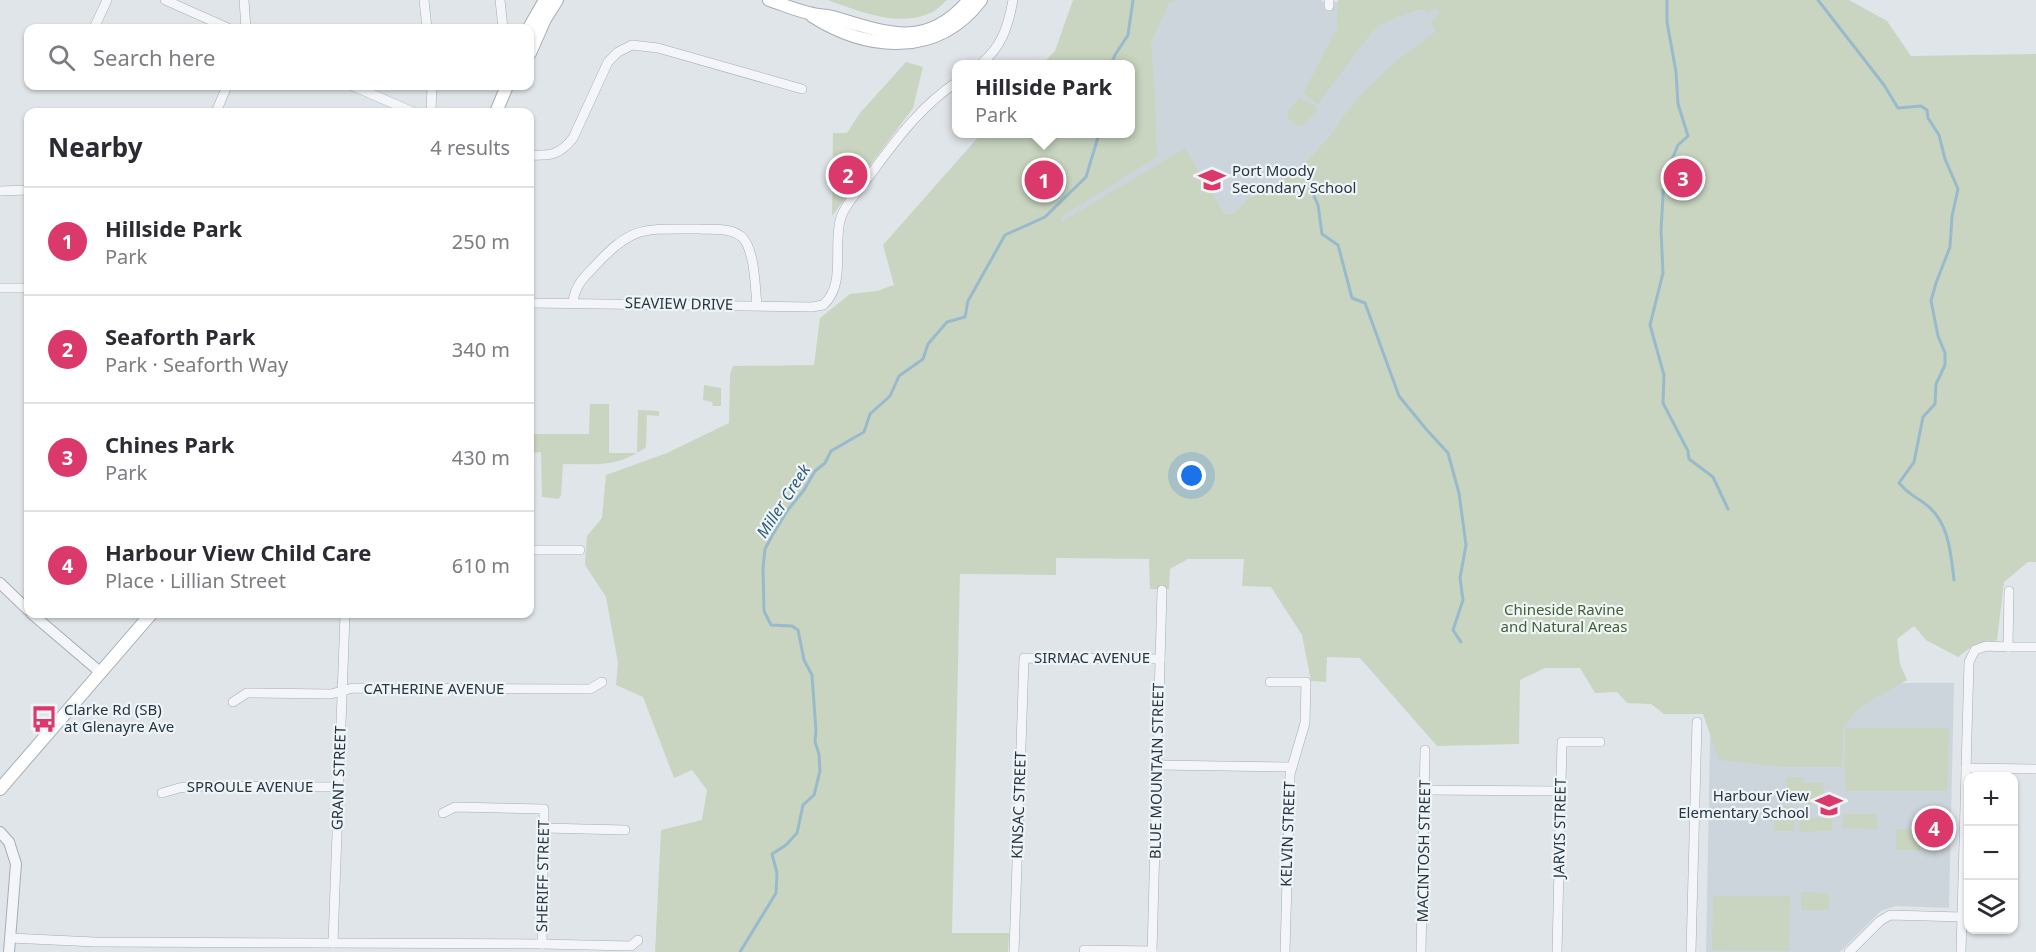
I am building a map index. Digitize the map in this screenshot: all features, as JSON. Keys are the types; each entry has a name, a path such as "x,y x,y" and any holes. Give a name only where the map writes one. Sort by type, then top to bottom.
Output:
{"main road":[{"path":"531,24 545,0"},
{"path":"534,44 545,19 557,0"},
{"path":"769,0 793,4 829,27 889,43 907,43 928,39 946,31 966,17 981,0"},
{"path":"808,13 834,17 884,33 908,33 920,32 941,23 960,10 969,0"},
{"path":"498,108 506,90"},
{"path":"0,789 147,618"}],"street":[{"path":"96,24 107,0"},
{"path":"165,0 219,24"},
{"path":"244,0 246,24"},
{"path":"424,0 427,24"},
{"path":"500,0 503,24"},
{"path":"985,60 1005,36 1013,0"},
{"path":"534,155 549,155 567,146 573,138 608,62 618,51 632,45 658,48 802,89"},
{"name":"SEAVIEW DRIVE","path":"534,303 819,306 826,302 836,282 839,227 847,206 906,128 923,110 952,86"},
{"path":"218,108 225,90"},
{"path":"362,90 401,108"},
{"path":"432,90 432,108"},
{"path":"0,191 24,190"},
{"path":"573,302 578,283 618,242 633,233 664,229 722,230 742,237 751,259 757,305"},
{"path":"0,288 24,288"},
{"path":"534,550 579,550"},
{"path":"0,584 24,606"},
{"name":"BLUE MOUNTAIN STREET","path":"1152,951 1162,590"},
{"path":"2008,646 2009,591"},
{"path":"37,618 100,672"},
{"name":"GRANT STREET","path":"333,943 345,618"},
{"path":"1961,952 1969,662 1975,650 1986,646 2036,647"},
{"name":"SIRMAC AVENUE","path":"1024,658 1160,659"},
{"name":"KINSAC STREET","path":"1014,952 1024,658"},
{"name":"CATHERINE AVENUE","path":"232,702 247,693 331,694 353,688 590,689 602,682"},
{"name":"KELVIN STREET","path":"1270,682 1306,682 1305,723 1290,774 1285,952"},
{"path":"1691,952 1697,722"},
{"name":"JARVIS STREET","path":"1557,952 1562,742 1600,742"},
{"name":"MACINTOSH STREET","path":"1421,952 1425,750"},
{"path":"1158,765 1292,767"},
{"path":"1966,768 2036,769"},
{"name":"SPROULE AVENUE","path":"162,793 194,786 338,787"},
{"path":"1425,790 1561,791"},
{"name":"SHERIFF STREET","path":"444,813 455,807 544,809 542,944"},
{"path":"544,828 625,830"},
{"path":"0,832 9,842 16,864 9,952"},
{"path":"1849,952 1880,921 1890,915 1962,916"},
{"path":"10,938 95,942 333,943 454,948 542,944 631,946 638,940"},
{"path":"1084,950 1152,951"}],"shaded area":[{"name":"Port Moody Secondary School","path":"1154,0 1322,0 1322,2 1566,0 1110,293 1059,214 1134,145 1135,86"},
{"name":"Harbour View Elementary School","path":"1954,683 1949,908 1896,906 1881,911 1840,952 1706,952 1711,690"}],"green space":[{"path":"828,0 947,0 931,13 903,19 877,16"},
{"name":"Chineside Ravine and Natural Areas","path":"1073,0 1177,0 1169,3 1151,43 1157,157 1061,217 1063,221 1185,148 1225,215 1234,213 1248,199 1282,182 1302,167 1334,131 1363,92 1396,61 1435,32 1431,21 1440,13 1435,8 1429,13 1422,9 1395,18 1377,28 1318,104 1303,93 1337,28 1338,0 1849,0 1887,21 1911,56 2036,54 2036,562 2028,562 2004,582 1997,640 1971,647 1958,657 1926,640 1914,626 1897,639 1900,664 1907,680 1859,708 1843,728 1842,767 1783,767 1719,760 1703,714 1664,714 1651,704 1627,703 1617,692 1595,693 1580,668 1545,668 1520,680 1519,744 1437,746 1360,658 1327,657 1326,682 1311,681 1302,635 1271,587 1242,586 1244,559 1188,559 1170,569 1169,589 1150,589 1149,559 1056,558 1056,575 960,574 952,933 1009,933 1008,952 655,952 661,830 702,820 707,790 692,770 674,778 643,697 616,685 618,663 606,597 585,565 587,536 602,518 606,475 667,453 729,423 730,374 733,366 814,365 820,318 850,294 877,291 894,285 883,245 977,138 1135,138 1135,60 1046,60 1055,51"},
{"path":"906,62 923,67 913,108 832,216 833,133 847,133 860,113"},
{"path":"1299,98 1316,106 1317,111 1303,125 1297,126 1289,120 1287,112"},
{"path":"704,385 721,388 721,406 713,406 712,402 703,400"},
{"path":"590,404 609,404 609,453 637,453 616,462 563,464 561,496 558,499 542,497 541,452 534,453 534,434 589,434"},
{"path":"638,410 659,411 659,416 647,415 646,447 637,453"},
{"path":"1845,728 1949,728 1947,791 1845,791"},
{"path":"1787,777 1803,777 1804,783 1823,782 1825,804 1806,805 1805,794 1786,794"},
{"path":"1775,806 1794,806 1794,831 1774,831"},
{"path":"1843,814 1877,814 1877,829 1843,828"},
{"path":"1800,818 1832,818 1832,831 1799,832"},
{"path":"1896,829 1920,829 1920,850 1896,850"},
{"path":"1801,892 1829,893 1829,910 1801,910"},
{"path":"1713,896 1790,896 1789,951 1712,950"}],"waterway":[{"name":"Miller Creek","path":"1113,60 1128,35 1133,0"},
{"path":"1667,0 1667,22 1676,72 1678,104 1688,136 1678,145 1664,178 1661,230 1663,273 1650,325 1664,375 1663,403 1688,451 1689,459 1713,477 1728,509"},
{"path":"1818,0 1884,85 1898,108 1921,106 1927,110 1928,118 1939,135 1945,159 1958,189 1952,216 1950,247 1931,301 1938,336 1945,353 1945,365 1936,384 1935,404 1923,417 1914,462 1899,483 1932,510 1939,519 1947,538 1954,580"},
{"name":"Miller Creek","path":"740,952 776,893 777,873 772,854 786,845 797,833 803,805 814,795 820,771 819,754 815,742 812,675 804,660 798,630 792,626 771,625 764,611 765,549 787,511 804,490 815,471 825,463 831,451 864,432 870,414 890,396 899,376 923,359 928,344 947,322 965,317 968,301 1005,235 1045,217 1086,177 1098,138"},
{"path":"1309,185 1318,205 1322,234 1338,245 1352,298 1365,303 1399,396 1448,453 1459,493 1466,545 1460,578 1463,600 1453,630 1461,642"}],"place":[{"name":"Seaforth Park","path":"848,175"},
{"name":"Chines Park","path":"1683,178"},
{"name":"Hillside Park","path":"1044,180"},
{"name":"Port Moody Secondary School","path":"1212,180"},
{"name":"Clarke Rd (SB) at Glenayre Ave","path":"44,719"},
{"name":"Harbour View Elementary School","path":"1829,805"},
{"name":"Harbour View Child Care","path":"1934,828"}]}
